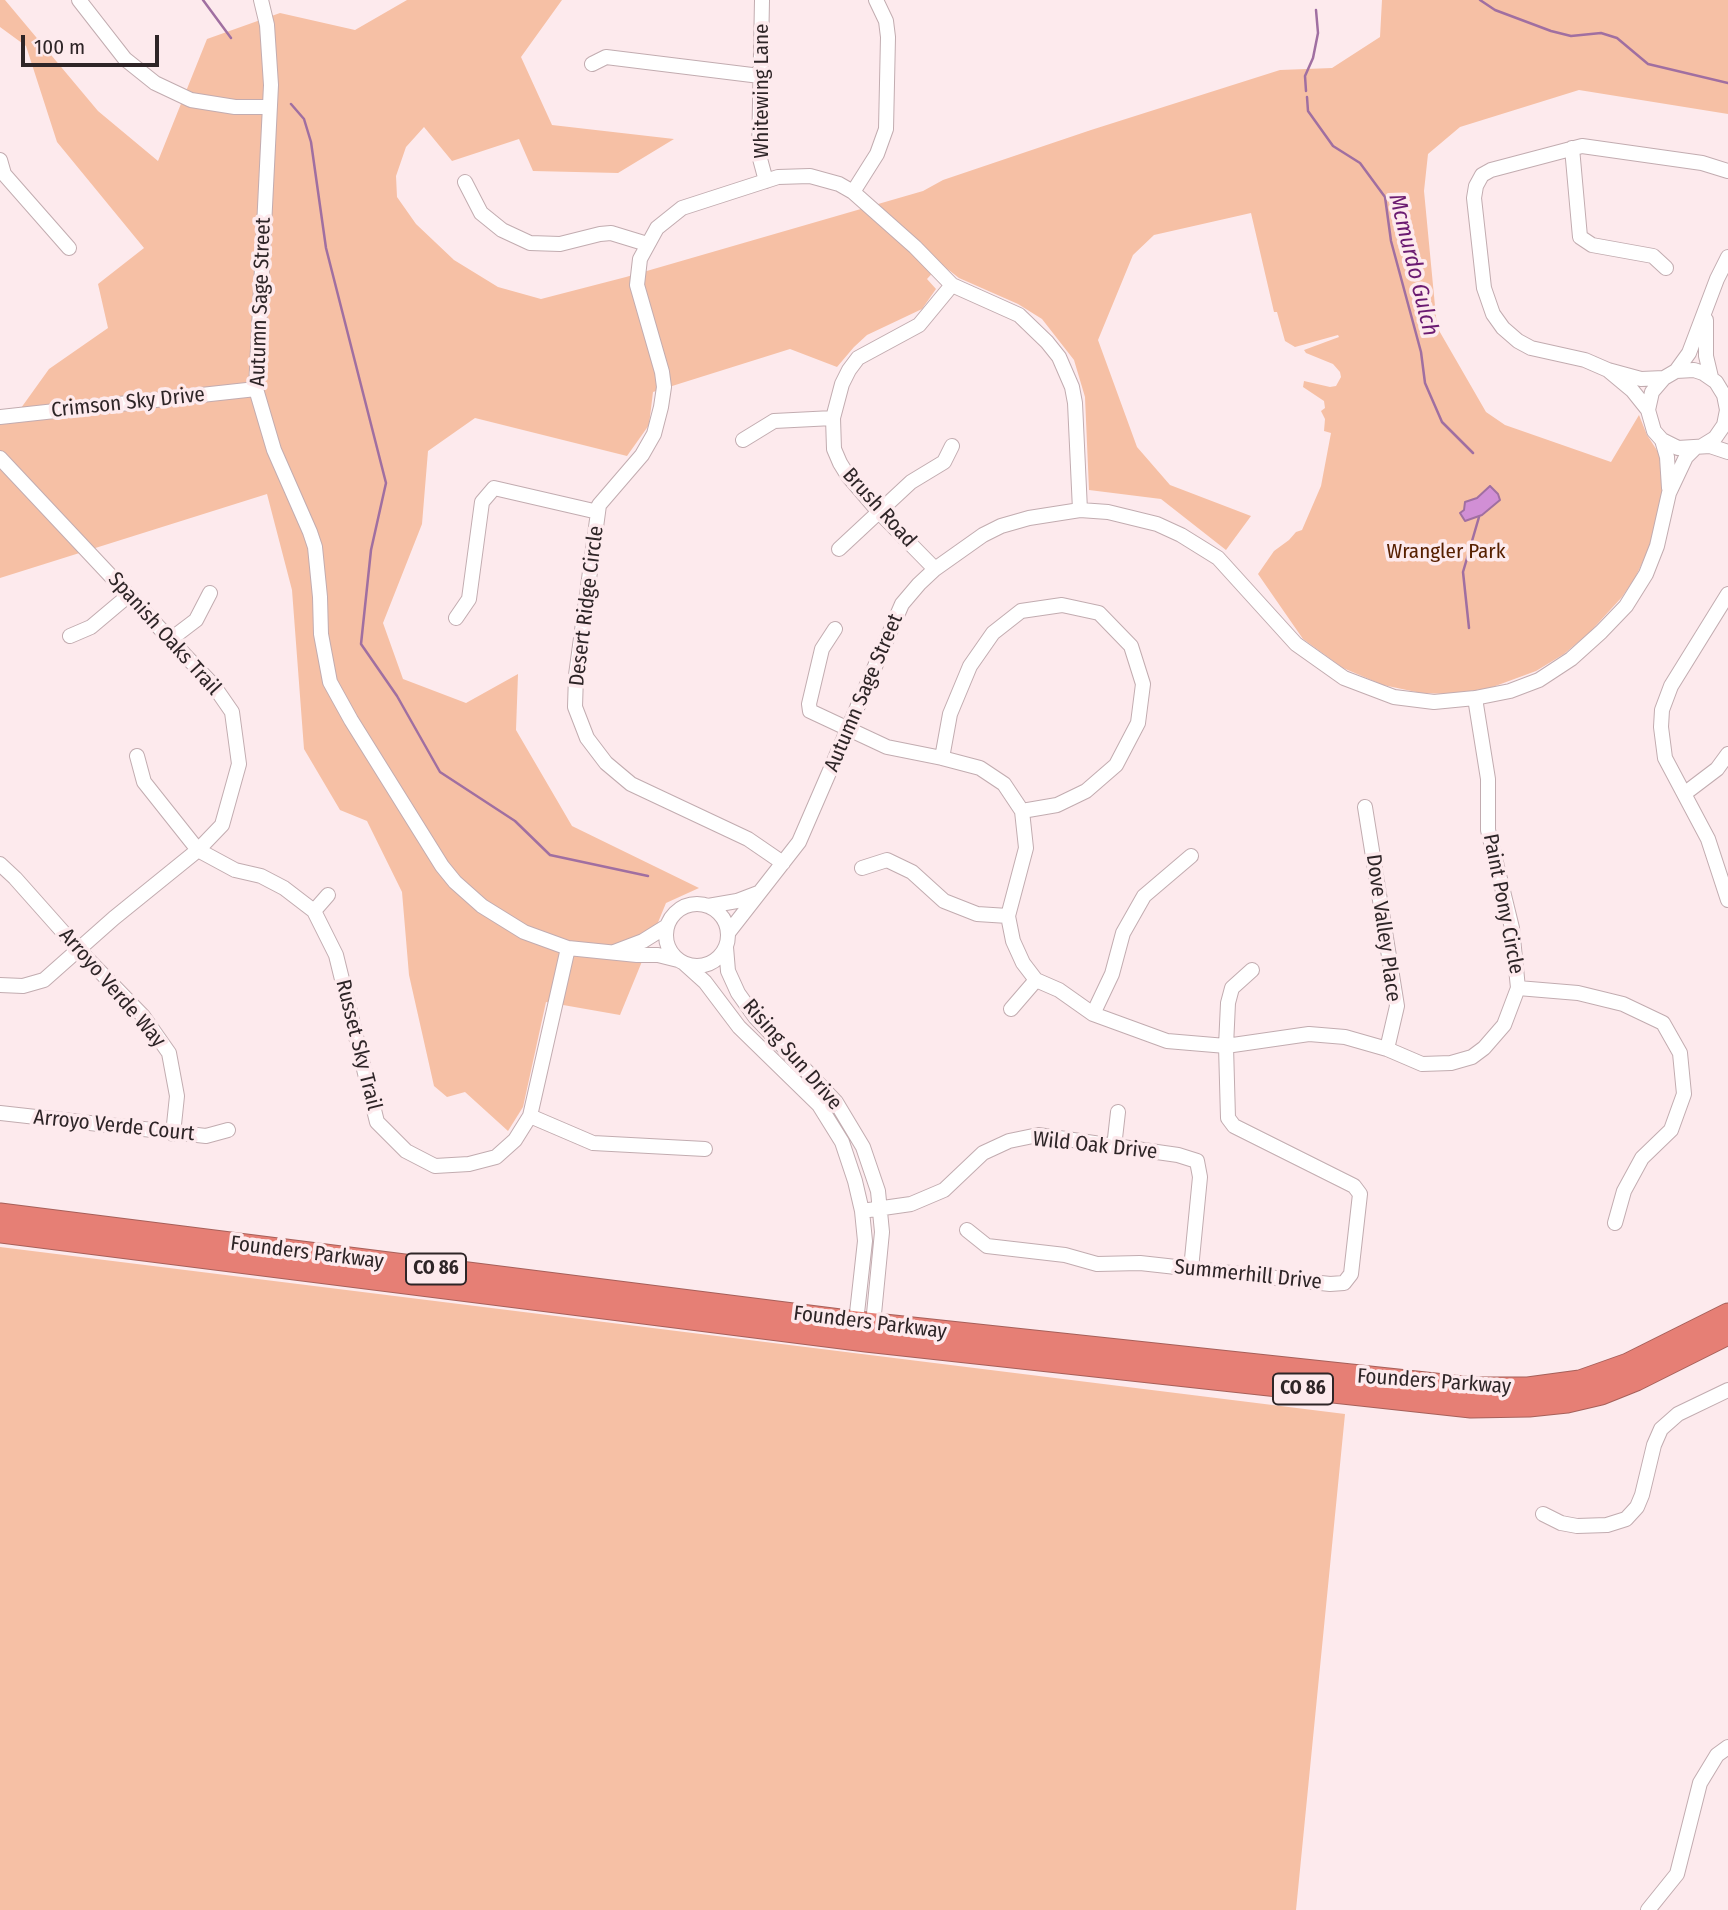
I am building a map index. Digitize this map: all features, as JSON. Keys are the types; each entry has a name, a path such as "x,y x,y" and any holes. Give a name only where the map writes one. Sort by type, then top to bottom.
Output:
{"highway":[{"name":"Founders Parkway","path":"0,1214 865,1329 1488,1407 1567,1402 1601,1394 1636,1380 1728,1334"},
{"name":"Founders Parkway","path":"0,1232 865,1329 1458,1387 1508,1389 1564,1384 1613,1370 1728,1314"}],"street":[{"path":"79,0 125,59 155,83 191,100 235,107 270,107"},
{"name":"Autumn Sage Street","path":"261,0 267,24 270,107 256,389 274,450 315,547 323,651 337,697 455,882 497,917 524,932 568,948 658,955 681,962"},
{"name":"Whitewing Lane","path":"762,0 759,155 766,181"},
{"path":"853,192 877,154 886,129 888,37 886,21 876,0"},
{"path":"592,64 607,57 760,76"},
{"path":"1572,148 1580,237 1592,245 1653,256 1666,268"},
{"path":"1699,447 1720,432 1727,411 1721,388 1711,377 1694,370 1641,379 1585,360 1531,348 1503,328 1493,314 1484,289 1474,198 1482,175 1490,170 1572,148 1609,149 1702,163 1728,171"},
{"path":"0,160 4,174 69,248"},
{"name":"Desert Ridge Circle","path":"783,863 748,839 631,784 606,763 587,738 575,707 576,675 599,505 642,455 654,433 661,407 664,387 662,372 637,285 640,259 657,228 682,208 778,177 810,176 839,184 853,192 915,247 951,285 1019,315 1059,356 1072,387 1080,510"},
{"path":"465,182 481,213 502,230 530,243 560,244 611,233 647,244"},
{"path":"1648,410 1652,392 1689,353 1728,257"},
{"name":"Brush Road","path":"935,569 878,511 839,463 834,449 832,418 842,384 858,358 919,325 951,285"},
{"path":"1706,312 1706,356 1711,377"},
{"path":"1608,370 1632,390 1648,410 1652,426 1662,440 1678,448 1715,447 1728,452"},
{"name":"Crimson Sky Drive","path":"0,417 256,389"},
{"path":"743,440 774,421 832,418"},
{"name":"Autumn Sage Street","path":"1662,440 1667,457 1670,493"},
{"path":"839,549 911,482 944,462 952,446"},
{"name":"Autumn Sage Street","path":"727,940 759,892 799,842 902,604 935,569 983,535 1001,526 1029,518 1080,510 1136,518 1181,535 1218,558 1296,644 1344,678 1394,697 1434,702 1475,698 1510,691 1539,680 1571,659 1626,606 1646,573 1657,546 1670,493 1686,457 1699,447"},
{"name":"Spanish Oaks Trail","path":"0,458 214,686 232,712 239,764 222,825 198,850 114,918 44,980 23,986 0,985"},
{"path":"456,618 469,599 482,502 494,488 598,512"},
{"path":"171,639 196,620 210,593"},
{"path":"1727,897 1708,839 1665,758 1661,742 1662,710 1677,674 1728,594"},
{"path":"70,636 91,627 130,595"},
{"path":"835,629 822,649 809,704 810,711 887,747 980,768 1004,785 1022,811 1057,805 1086,791 1116,765 1138,723 1143,684 1131,646 1099,613 1062,605 1021,611 993,633 970,666 950,714 942,758"},
{"name":"Paint Pony Circle","path":"1022,811 1026,848 1008,916 1013,942 1023,963 1036,979 1059,990 1093,1014 1167,1041 1226,1046 1309,1034 1345,1037 1387,1049 1422,1064 1451,1063 1472,1056 1484,1048 1504,1026 1518,988 1512,928 1488,830 1488,779 1475,698"},
{"path":"1684,794 1717,769 1728,754"},
{"path":"137,756 144,782 198,850"},
{"name":"Dove Valley Place","path":"1364,807 1396,1006 1387,1049"},
{"name":"Russet Sky Trail","path":"198,850 235,870 261,876 284,888 314,911 336,955 377,1122 407,1152 435,1166 469,1164 496,1157 515,1140 530,1116 568,948"},
{"path":"1093,1014 1112,974 1123,933 1144,896 1191,856"},
{"path":"862,868 887,860 912,872 944,901 977,914 1008,916"},
{"name":"Arroyo Verde Way","path":"0,864 143,1016 169,1054 177,1096 173,1134"},
{"path":"708,906 722,916 727,940 722,954 709,964 701,966 681,962 667,944 667,926 679,909 688,905 708,906 737,901 759,892"},
{"path":"314,911 328,895"},
{"name":"Autumn Sage Street","path":"613,953 643,941 667,926"},
{"name":"Rising Sun Drive","path":"727,940 728,971 738,993 755,1017 836,1102 863,1147 878,1191 882,1232 865,1329"},
{"name":"Rising Sun Drive","path":"681,962 705,982 739,1027 818,1105 842,1142 862,1211 865,1241 865,1329"},
{"path":"1226,1046 1226,1018 1232,988 1252,970"},
{"path":"1011,1009 1036,979"},
{"path":"1518,988 1578,993 1623,1004 1663,1023 1680,1054 1684,1094 1671,1130 1642,1158 1624,1191 1615,1223"},
{"name":"Summerhill Drive","path":"967,1230 987,1246 1065,1255 1097,1264 1140,1263 1330,1284 1343,1283 1351,1274 1360,1194 1354,1186 1336,1176 1234,1126 1228,1118 1226,1046"},
{"path":"1114,1147 1118,1112"},
{"name":"Arroyo Verde Court","path":"0,1113 173,1134 206,1136 228,1130"},
{"path":"530,1116 593,1143 705,1149"},
{"name":"Wild Oak Drive","path":"862,1211 911,1204 944,1190 983,1153 1009,1141 1038,1135 1178,1155 1197,1161 1200,1177 1191,1269"},
{"path":"1543,1514 1561,1523 1577,1526 1607,1525 1626,1519 1637,1507 1642,1495 1654,1445 1661,1429 1678,1414 1728,1390"},
{"path":"1648,1910 1676,1874 1700,1783 1717,1755 1728,1747"}],"green space":[{"name":"Wrangler Park","path":"0,0 5,0 98,111 158,161 207,39 280,13 355,30 407,0 562,0 521,57 552,125 674,139 618,173 533,171 519,139 452,161 424,127 406,147 396,176 397,197 416,224 454,260 498,287 541,299 923,191 943,180 1280,70 1332,68 1380,37 1382,0 1728,0 1728,114 1579,90 1460,127 1428,154 1424,191 1437,327 1486,412 1505,425 1611,462 1639,415 1647,435 1662,458 1665,476 1647,553 1622,597 1590,632 1564,654 1536,671 1490,688 1450,694 1421,693 1383,685 1343,668 1303,639 1258,574 1274,551 1302,530 1321,486 1331,433 1324,431 1325,419 1321,411 1325,408 1324,401 1303,387 1304,381 1330,387 1336,386 1341,377 1333,364 1304,350 1339,337 1338,335 1295,347 1285,341 1277,312 1274,312 1251,213 1154,235 1133,255 1098,340 1137,447 1170,485 1251,516 1226,550 1161,499 1089,490 1085,397 1074,360 1042,319 1018,304 959,278 941,264 927,279 936,289 922,309 867,335 837,367 790,349 653,392 649,425 627,456 475,418 428,451 422,524 383,623 403,679 466,703 518,674 516,730 572,826 699,888 666,903 620,1015 546,1002 523,1107 508,1131 465,1092 447,1097 434,1086 409,975 402,892 367,821 340,810 304,749 292,590 267,494 0,578 0,425 16,415 49,369 108,328 98,284 144,248 57,142 26,46 0,27"},
{"path":"0,1247 1345,1414 1296,1910 0,1910"}],"shaded area":[{"path":"1490,486 1500,500 1482,515 1465,521 1460,513 1464,510 1465,502 1477,498"}],"waterway":[{"path":"203,0 231,38"},
{"path":"1480,0 1495,10 1551,31 1571,36 1601,33 1617,38 1648,64 1728,83"},
{"name":"Mcmurdo Gulch","path":"1306,91 1305,76 1313,58 1318,33 1316,10"},
{"name":"Mcmurdo Gulch","path":"1307,97 1308,111 1333,146 1360,163 1385,197 1391,241 1421,352 1425,383 1442,422 1473,453"},
{"path":"291,104 304,119 311,142 326,248 386,483 371,550 361,644 397,696 440,772 515,821 550,855 648,876"},
{"name":"Mcmurdo Gulch","path":"1469,628 1463,572 1479,517"}]}
